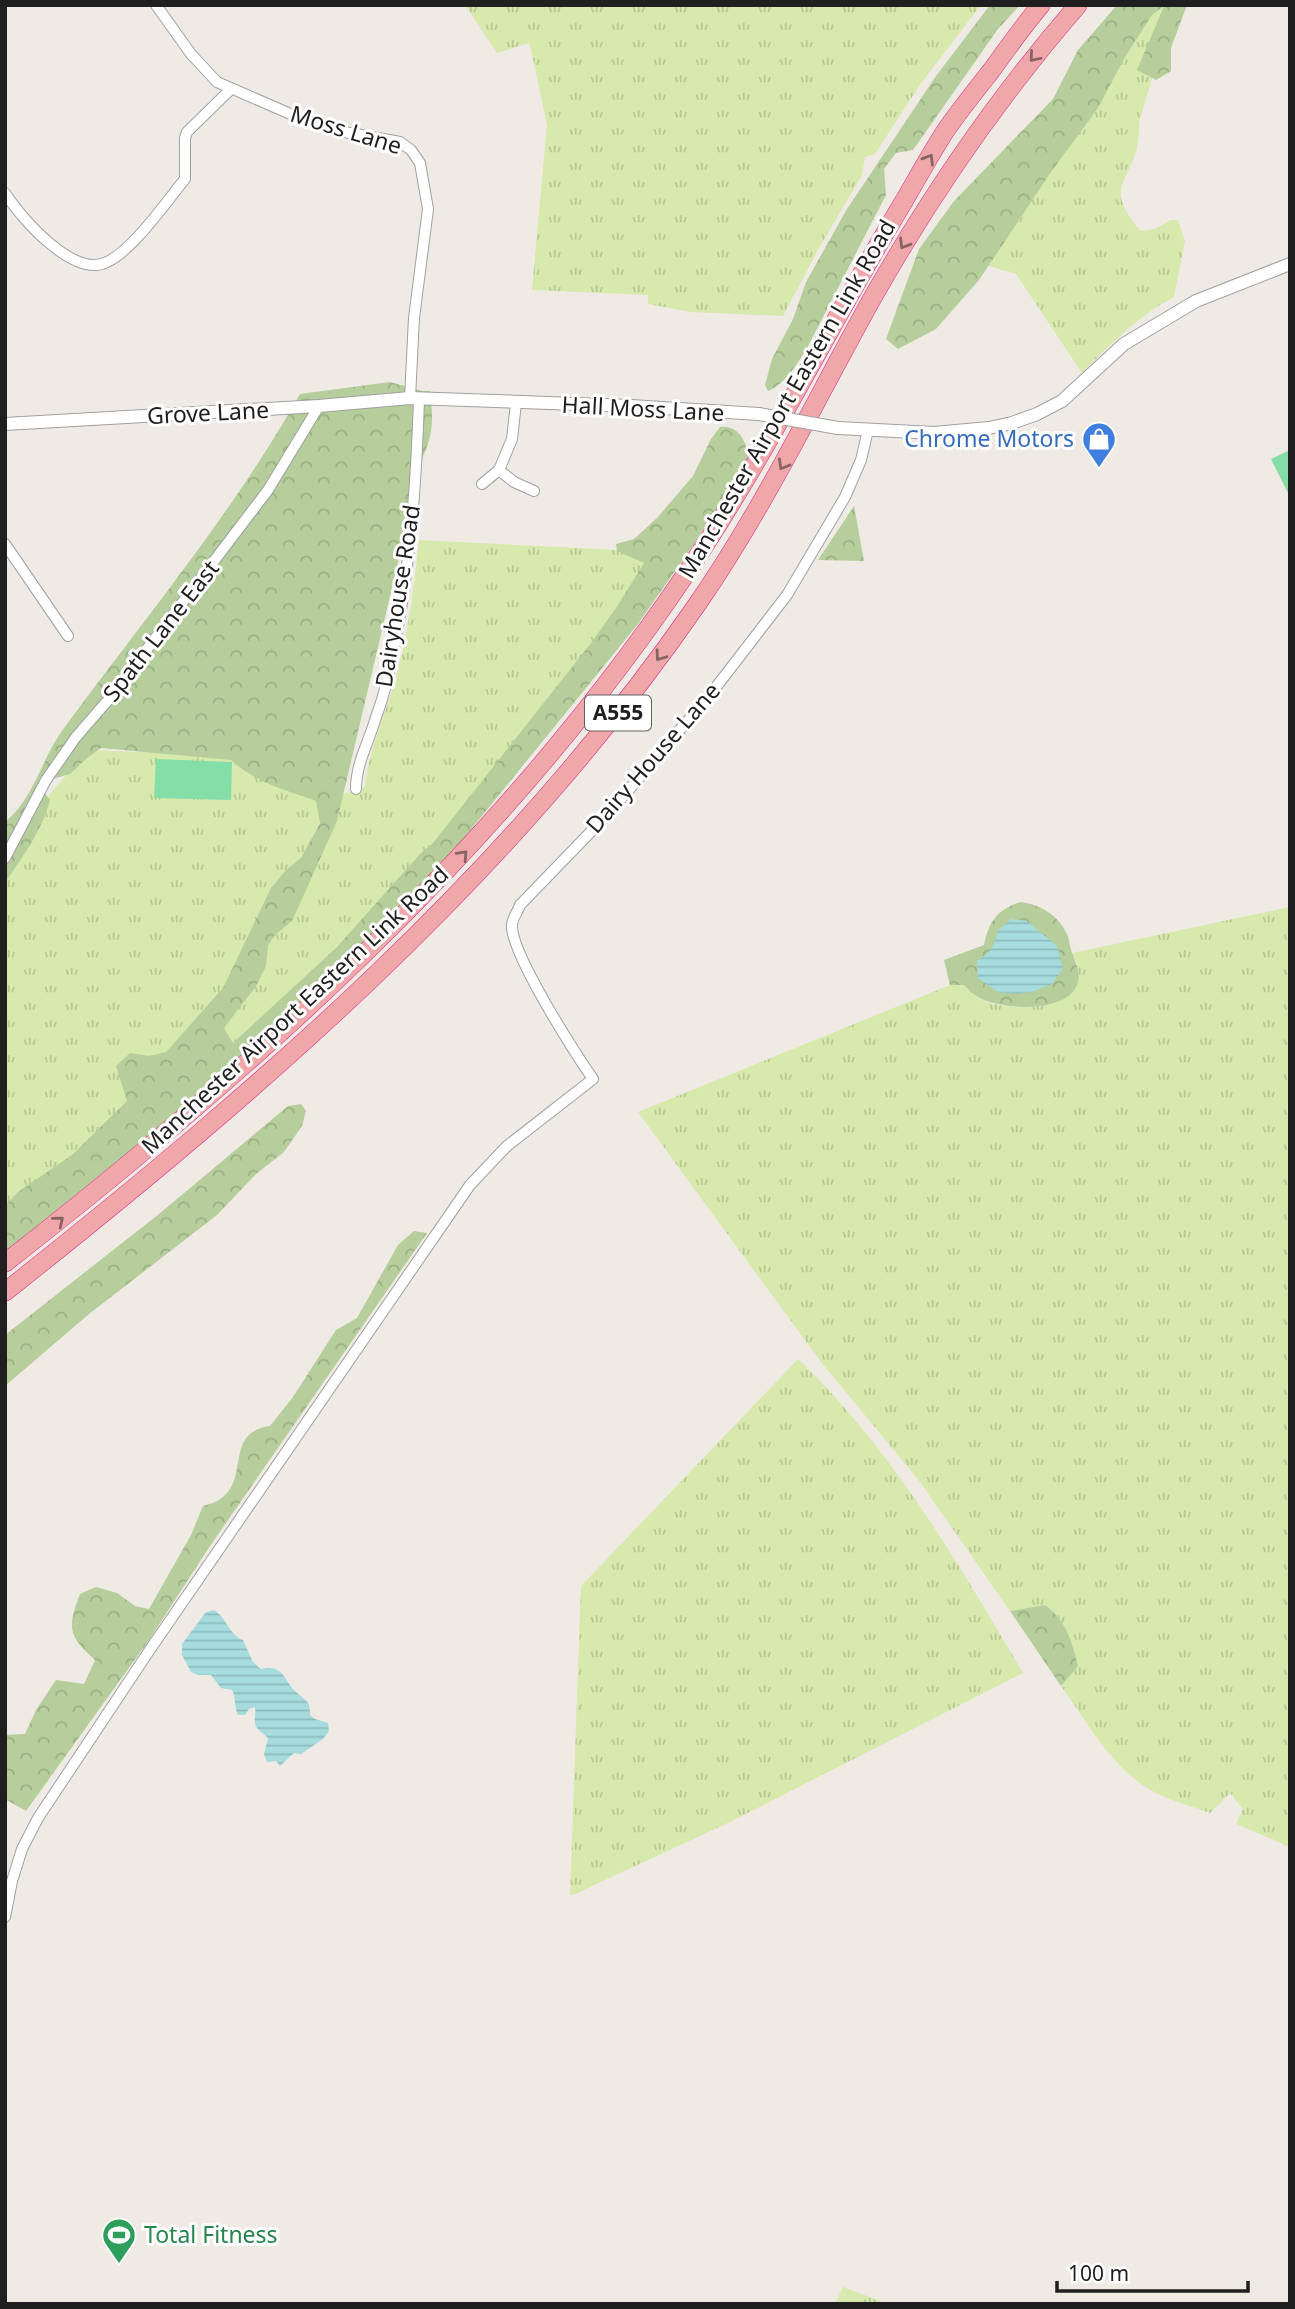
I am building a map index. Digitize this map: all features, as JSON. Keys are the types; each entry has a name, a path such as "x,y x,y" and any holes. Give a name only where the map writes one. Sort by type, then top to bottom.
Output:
{"highway":[{"name":"Manchester Airport Eastern Link Road","path":"5,1263 171,1129 272,1041 416,903 520,792 623,662 705,545 739,492 867,263 946,130 1041,5"},
{"name":"Manchester Airport Eastern Link Road","path":"5,1292 183,1149 325,1022 470,882 578,762 660,657 730,555 789,455 880,286 944,181 994,108 1078,5"}],"street":[{"name":"Moss Lane","path":"156,5 191,54 217,82 333,130 400,142 411,150 420,163 428,209 414,318 415,398"},
{"path":"5,193 26,219 61,252 91,266 105,264 118,256 185,179 187,132 231,89"},
{"name":"Hall Moss Lane","path":"415,398 759,414 838,428 868,430 934,433 970,430 1012,423 1037,414 1062,401 1124,344 1196,301 1290,264"},
{"name":"Grove Lane","path":"5,424 415,398"},
{"name":"Dairyhouse Road","path":"356,789 356,772 377,717 399,618 410,539 415,398"},
{"path":"482,484 499,470 512,439 516,403"},
{"name":"Spath Lane East","path":"5,858 46,780 76,737 109,699 268,490 319,406"},
{"name":"Dairy House Lane","path":"5,1917 22,1849 38,1818 149,1651 470,1185 507,1146 593,1079 562,1031 517,951 512,925 520,905 619,802 713,691 787,595 845,497 861,460 868,430"},
{"path":"499,470 514,482 534,491"},
{"path":"5,544 68,636"}],"green space":[{"path":"465,5 981,5 919,86 875,154 865,157 862,175 783,316 691,312 648,304 648,295 532,290 547,125 530,45 529,43 497,53"},
{"path":"990,5 1020,5 998,29 913,150 896,153 884,169 886,195 806,350 785,379 768,391 765,385 772,359 793,319 806,282 847,209 936,76"},
{"path":"1117,5 1187,5 1171,48 1171,71 1156,80 1137,70 1164,6 1152,15 1125,57 1098,108 1051,172 979,280 936,329 898,349 886,339 919,249 954,201 1053,99 1078,50"},
{"path":"1159,5 1174,5 1139,122 1137,147 1123,181 1121,197 1126,211 1140,231 1155,229 1171,220 1178,220 1185,241 1174,297 1114,341 1082,373 1016,274 969,260"},
{"path":"390,382 430,391 431,432 423,456 337,821 292,921 275,935 268,946 266,966 256,986 224,1028 233,1043 336,948 433,843 591,643 644,563 617,551 616,544 634,539 657,518 693,476 720,427 736,431 743,439 750,456 694,544 638,624 434,875 262,1039 142,1144 5,1252 5,1206 18,1192 72,1155 127,1101 116,1066 130,1053 149,1056 166,1052 223,988 271,888 286,870 301,858 320,823 316,801 250,775 231,760 101,748 70,774 52,779 44,792 50,800 42,822 5,883 5,822 31,790 56,739 217,523 300,394"},
{"path":"1290,450 1290,497 1271,459"},
{"path":"854,506 864,561 818,560"},
{"path":"419,540 657,552 601,640 439,844 233,1052 216,1031 260,962 288,911 338,796 365,787 373,748 403,649"},
{"path":"88,750 245,756 332,797 271,921 174,1066 5,1219 5,877 28,839 50,794"},
{"path":"156,759 232,762 231,800 154,798"},
{"path":"1020,902 1035,905 1048,912 1063,927 1079,975 1076,987 1059,1001 1046,1005 1017,1007 990,1002 978,997 963,985 950,985 944,960 984,945 988,929 995,918 1005,909"},
{"path":"1290,907 1290,1847 1236,1824 1243,1809 1230,1793 1210,1813 1154,1792 1139,1783 1113,1758 1061,1686 1078,1666 1070,1640 1058,1617 1045,1605 1010,1611 920,1482 821,1362 638,1112 950,985 963,985 980,999 997,1005 1025,1007 1051,1004 1078,965 1072,953"},
{"path":"301,1104 306,1111 302,1126 284,1152 256,1174 217,1215 89,1314 5,1386 5,1335 159,1214 288,1106"},
{"path":"414,1231 427,1233 210,1546 149,1640 26,1811 5,1799 5,1735 25,1734 36,1710 56,1680 84,1684 95,1660 79,1644 72,1631 73,1615 80,1594 96,1587 117,1593 135,1606 149,1609 191,1535 203,1506 217,1501 234,1481 247,1437 256,1430 270,1426 293,1397 336,1330 357,1318 398,1245"},
{"path":"798,1359 864,1430 893,1468 948,1548 1023,1673 732,1821 570,1895 581,1586"},
{"path":"1045,1605 1063,1625 1078,1666 1061,1686 1010,1611"},
{"path":"843,2287 888,2304 835,2304"}],"water":[{"path":"1011,919 1027,921 1057,946 1063,968 1052,984 1031,992 1015,994 998,992 978,978 977,961 988,953 998,931"},
{"path":"214,1610 234,1634 243,1640 253,1662 261,1669 279,1671 307,1701 310,1715 328,1723 329,1731 323,1739 301,1754 294,1753 280,1766 276,1761 267,1762 264,1754 268,1738 255,1725 255,1707 249,1709 245,1715 238,1715 232,1690 221,1688 211,1675 191,1672 182,1655 182,1644 206,1612"}],"place":[{"name":"Chrome Motors","path":"1099,469"},
{"name":"Total Fitness","path":"119,2265"}]}
